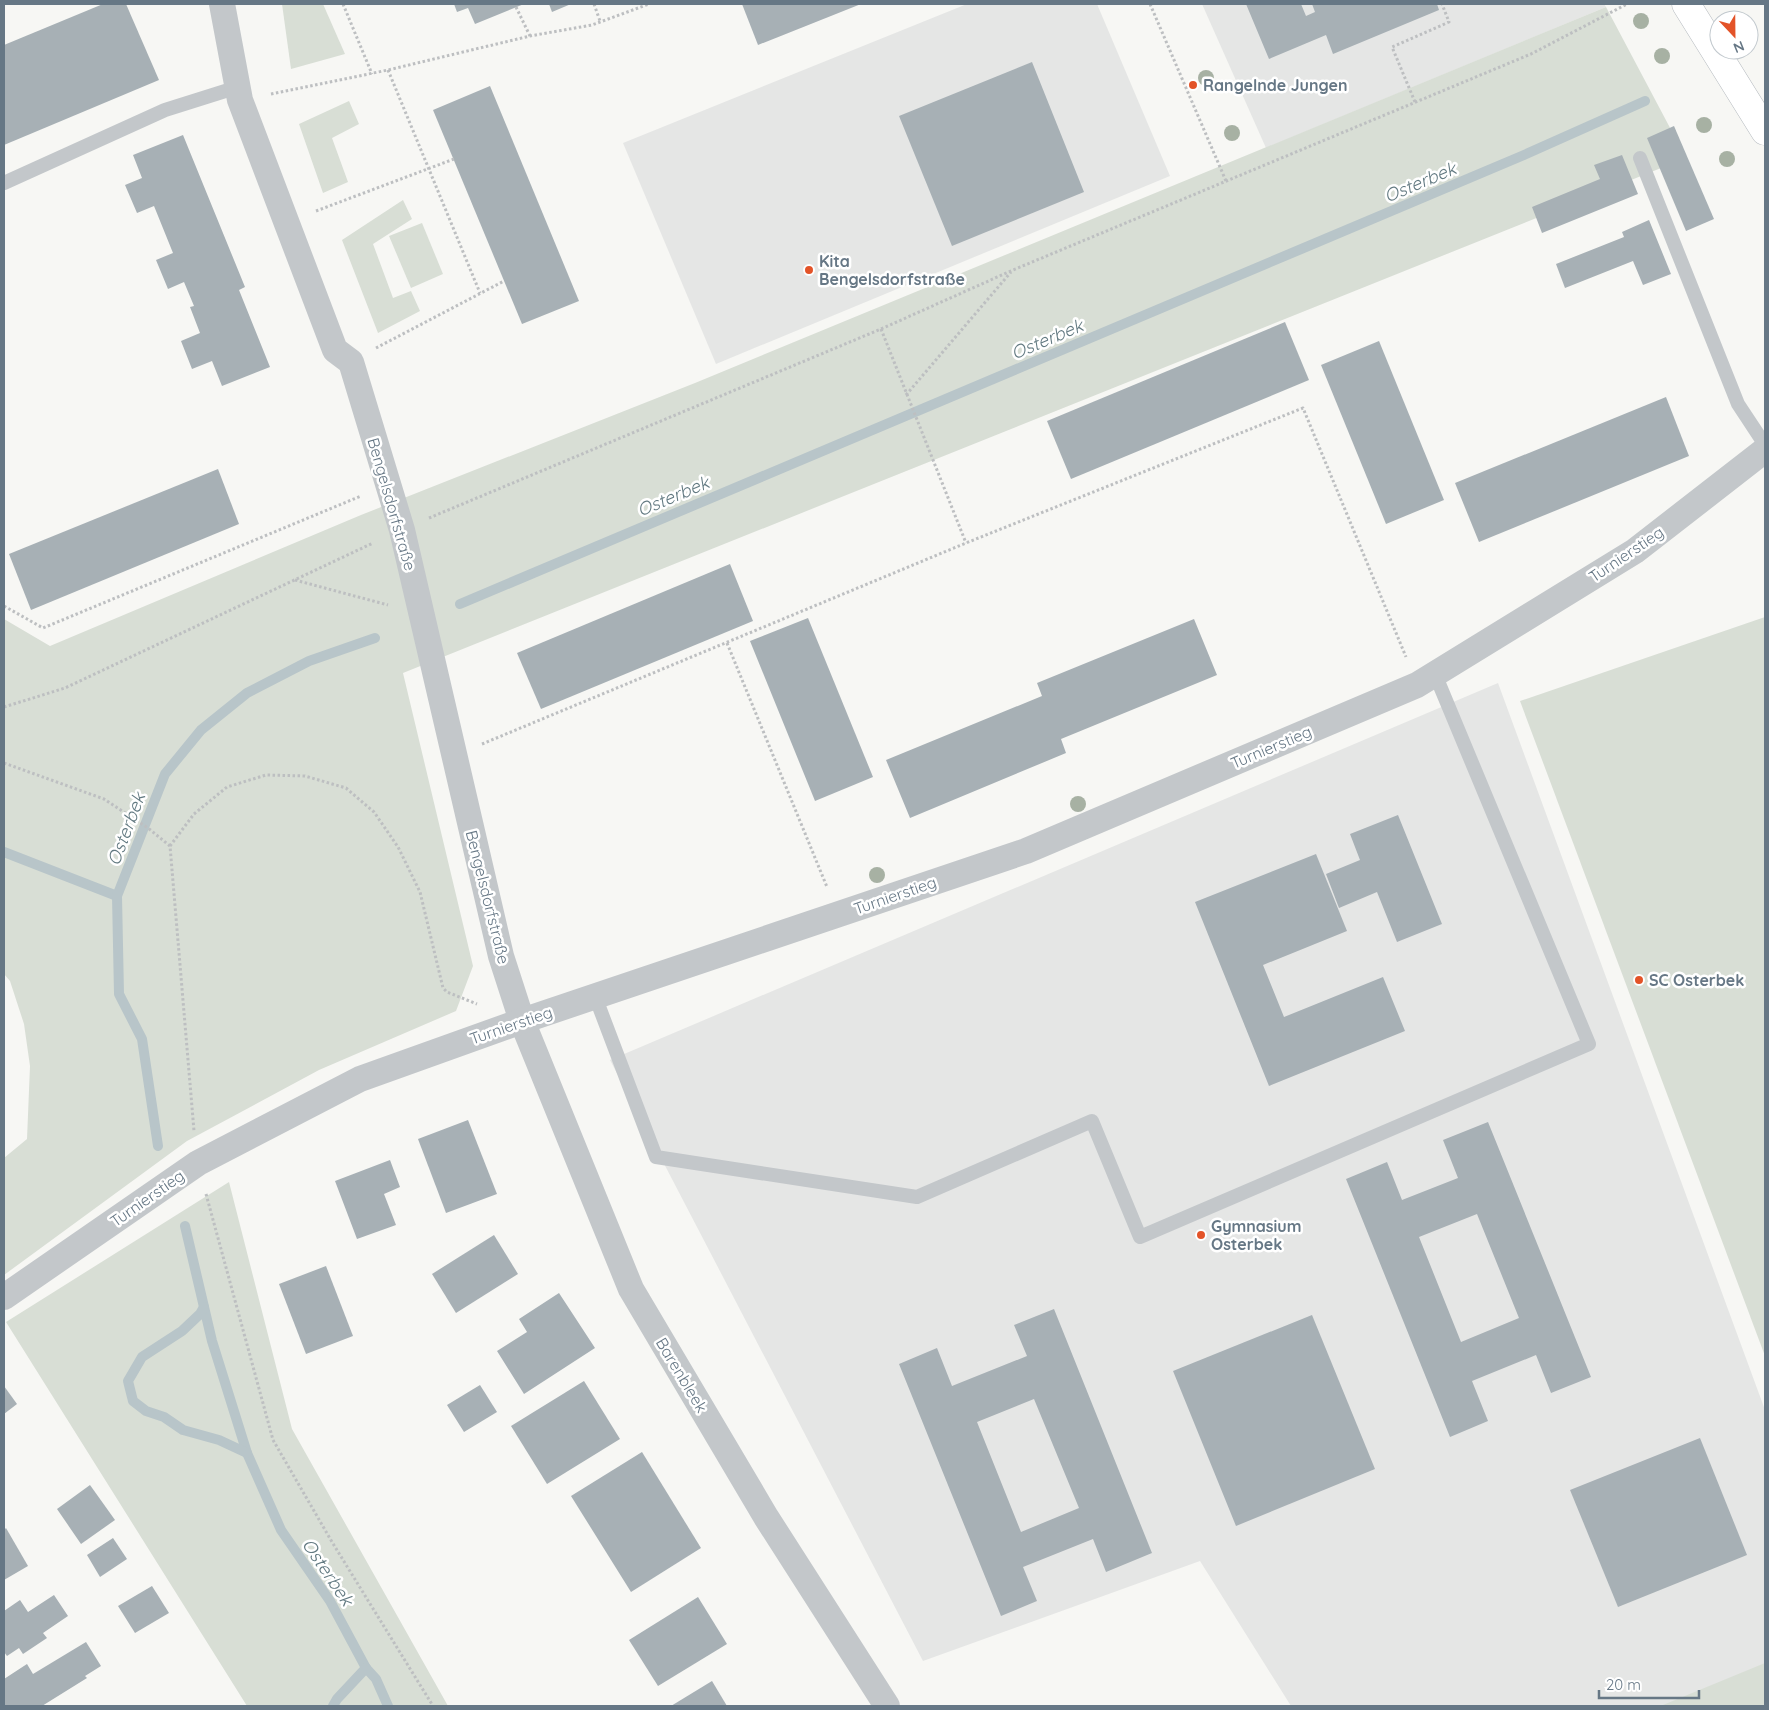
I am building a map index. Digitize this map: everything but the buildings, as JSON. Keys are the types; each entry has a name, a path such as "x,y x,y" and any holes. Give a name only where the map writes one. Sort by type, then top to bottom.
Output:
{"street":[{"name":"Bengelsdorfstraße","path":"222,4 239,94 335,350 351,362 402,530 501,956 522,1021"},
{"path":"1686,4 1762,118"},
{"name":"Turnierstieg","path":"4,1297 198,1163 360,1079 595,996 1026,851 1426,680 1635,551 1765,450"},
{"name":"Barenbleek","path":"522,1021 631,1289 766,1517 886,1706"}],"lane":[{"path":"4,183 165,110 239,94"},
{"path":"1640,158 1738,404 1765,445"},
{"path":"595,996 656,1157 917,1197 1092,1121 1140,1237 1588,1044 1426,680"}],"path":[{"path":"343,4 372,74"},
{"path":"594,4 600,21"},
{"path":"239,94 372,74 530,36 592,25 649,4"},
{"path":"1150,4 1226,181"},
{"path":"1415,102 1392,47 1449,22 1442,4"},
{"path":"4,707 64,688 402,530 881,329 1013,270 1531,54 1627,4"},
{"path":"516,7 530,36"},
{"path":"388,70 480,293"},
{"path":"287,222 454,159"},
{"path":"906,395 1013,270"},
{"path":"351,362 504,281"},
{"path":"881,329 966,543"},
{"path":"453,756 966,543 1303,408 1426,680"},
{"path":"4,606 43,628 388,484"},
{"path":"294,580 421,613"},
{"path":"727,642 838,914"},
{"path":"4,763 104,799 148,828 170,846"},
{"path":"433,1706 332,1542 273,1440 198,1163 170,846 194,814 227,787 266,775 305,776 346,788 374,812 398,847 416,881 443,988 447,992 522,1021"}],"shaded area":[{"path":"282,4 323,4 345,54 291,69"},
{"name":"Kita Bengelsdorfstraße","path":"967,4 1097,4 1170,176 716,364 623,143"},
{"path":"1202,4 1604,4 1606,7 1266,148"},
{"path":"1606,7 1686,158 403,673 473,966 456,1011 319,1070 187,1141 4,1275 4,1158 27,1139 30,1066 24,1024 10,981 4,974 4,619 50,646 361,515 695,383"},
{"path":"349,101 359,124 332,138 348,182 323,193 299,124"},
{"path":"403,200 412,219 373,244 393,298 411,291 420,311 378,333 342,240"},
{"path":"422,223 443,274 411,288 389,236"},
{"path":"1765,617 1765,1356 1520,701"},
{"name":"Gymnasium Osterbek","path":"1498,683 1765,1410 1765,1706 1291,1706 1200,1561 923,1661 610,1060"},
{"path":"229,1182 292,1429 448,1706 247,1706 6,1322"},
{"path":"1765,1663 1765,1706 1663,1706 1663,1705"}],"waterway":[{"name":"Osterbek","path":"460,604 1524,155 1645,101"},
{"name":"Osterbek","path":"158,1146 142,1039 119,994 117,896 165,774 201,730 247,693 309,661 375,638"},
{"path":"4,852 117,896"},
{"name":"Osterbek","path":"185,1226 212,1341 247,1453 281,1530 330,1601 366,1668 376,1679 388,1706"},
{"name":"Osterbek","path":"204,1307 200,1314 182,1331 142,1357 128,1381 133,1401 146,1411 164,1417 183,1430 219,1440 247,1453"},
{"path":"333,1706 337,1699 366,1668"}],"place":[{"name":"Rangelnde Jungen","path":"1193,85"},
{"name":"Kita Bengelsdorfstraße","path":"809,270"},
{"name":"SC Osterbek","path":"1639,980"},
{"name":"Gymnasium Osterbek","path":"1201,1235"}]}
